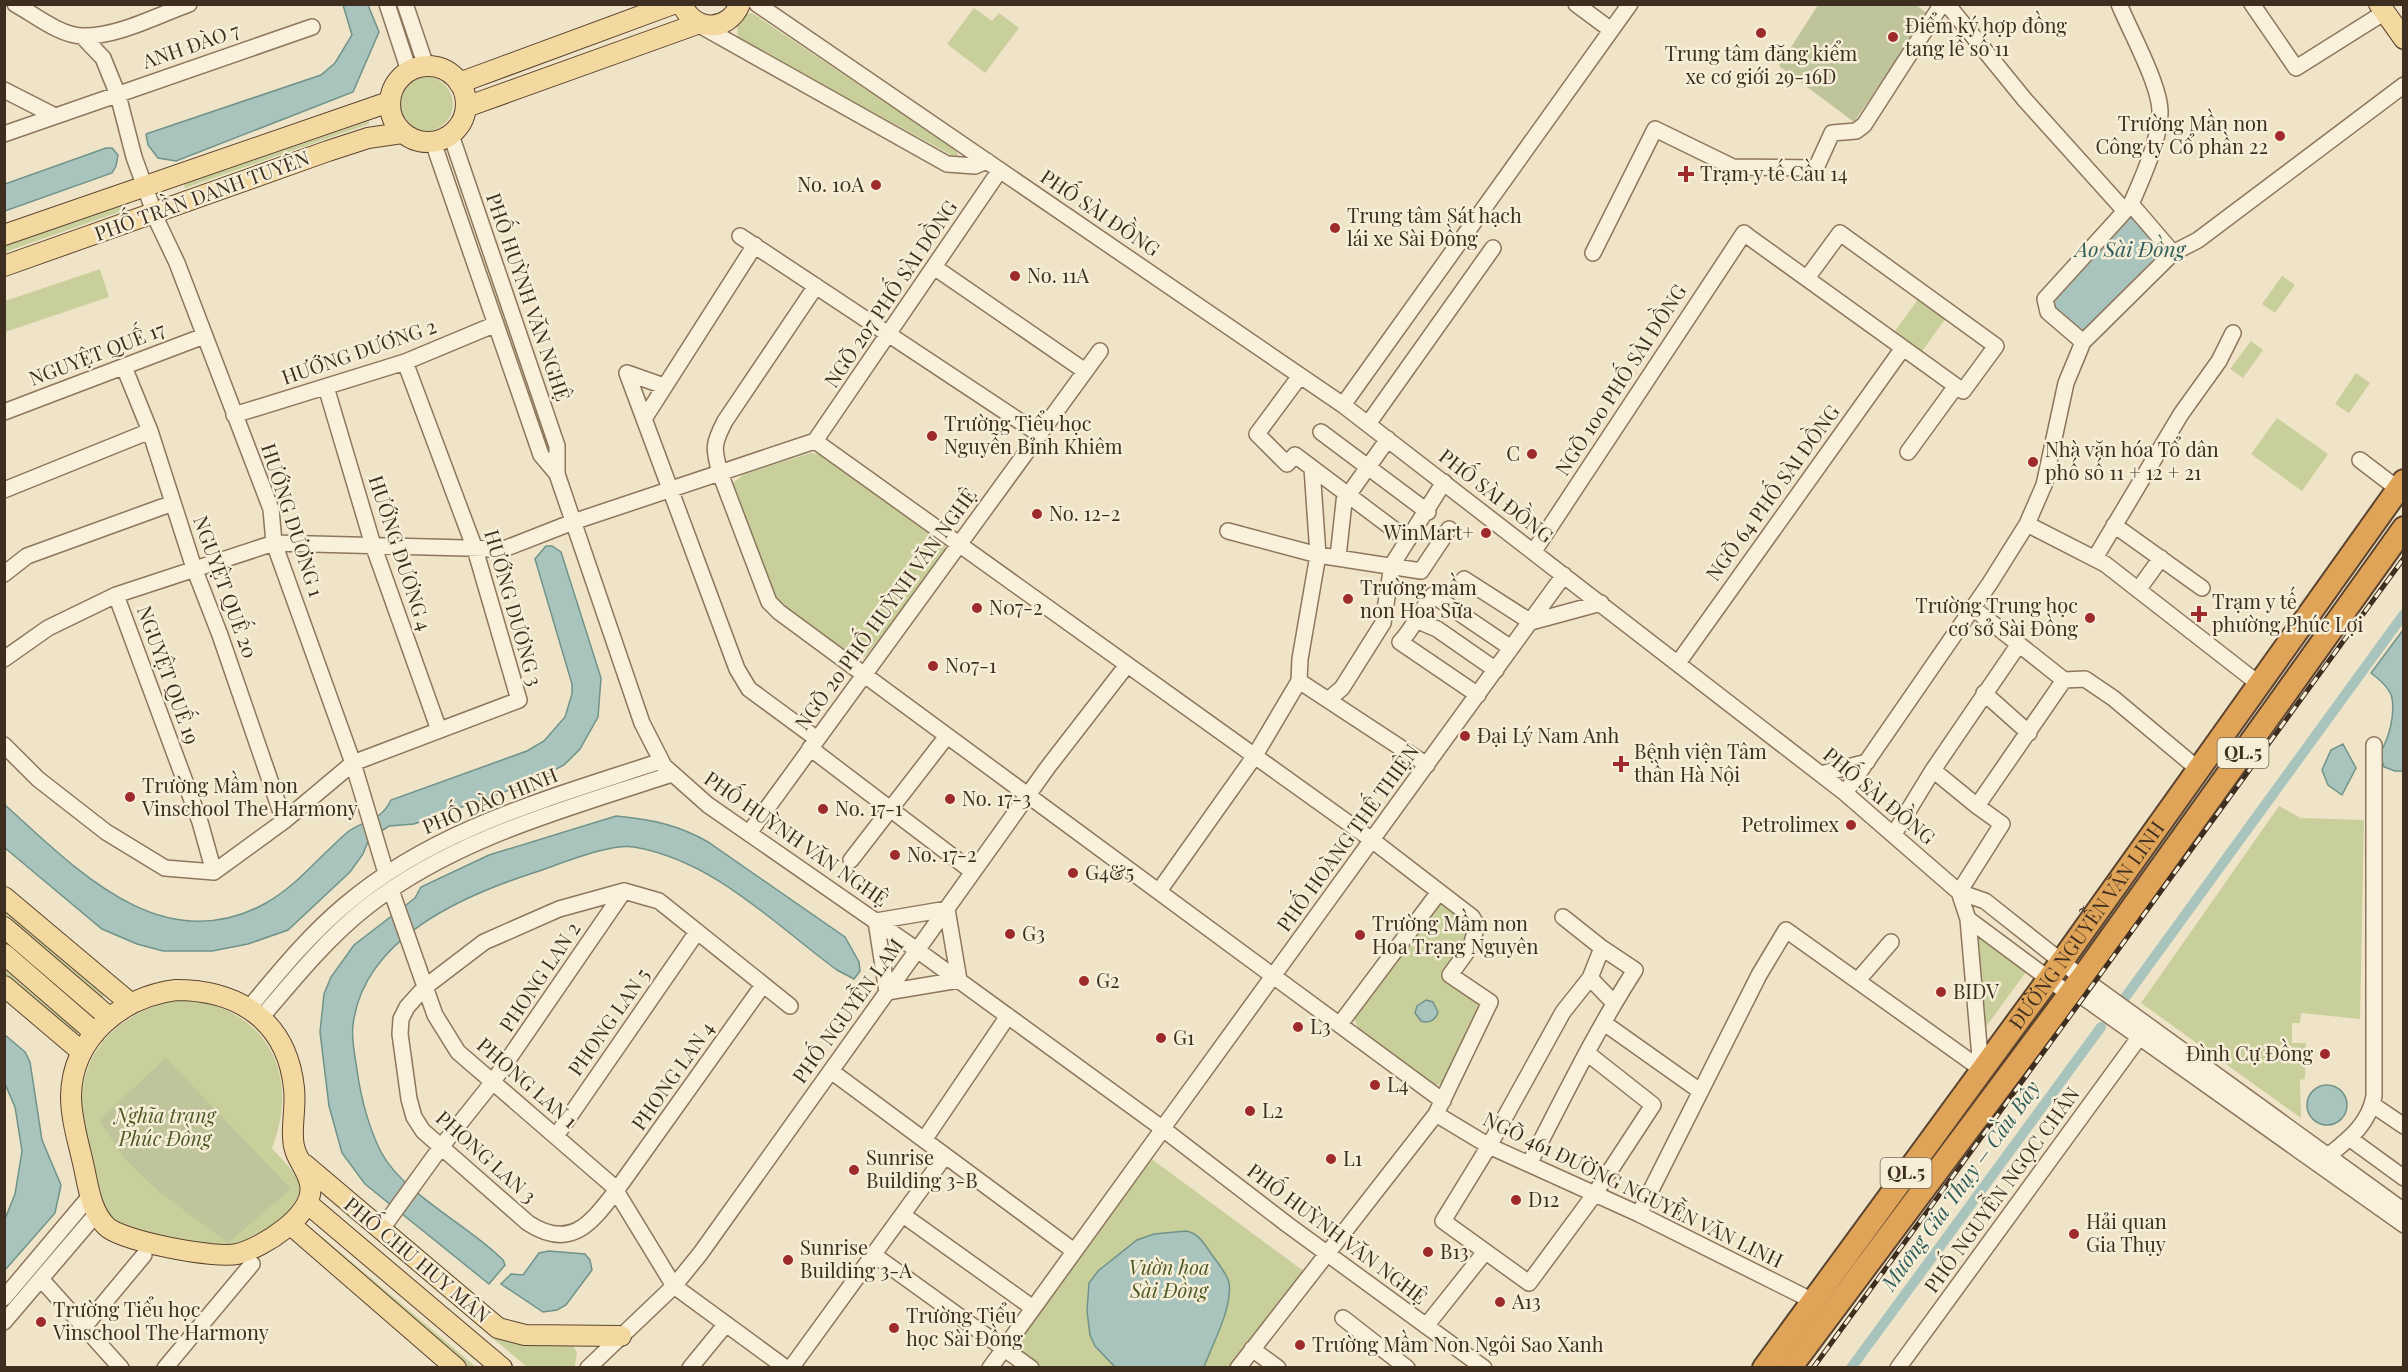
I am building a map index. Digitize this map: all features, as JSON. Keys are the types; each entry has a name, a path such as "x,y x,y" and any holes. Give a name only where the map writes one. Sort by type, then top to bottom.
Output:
{"highway":[{"name":"ĐƯỜNG NGUYỄN VĂN LINH","path":"1790,1368 1948,1137 1981,1070 2056,970 2401,485"},
{"name":"ĐƯỜNG NGUYỄN VĂN LINH","path":"1764,1368 1813,1301 2075,986 2403,528"}],"main road":[{"path":"459,83 673,4"},
{"path":"682,4 687,14 698,24"},
{"path":"466,107 698,24 712,26 725,22 735,14 740,4"},
{"path":"2382,8 2403,39"},
{"path":"418,68 446,70 459,83 466,107 461,123 442,139 416,141 402,133 392,118 389,102 395,84 418,68"},
{"name":"PHỐ TRẦN DANH TUYÊN","path":"4,235 389,102"},
{"name":"PHỐ TRẦN DANH TUYÊN","path":"4,266 327,151 370,138 402,133"},
{"path":"4,897 130,1003"},
{"path":"4,927 110,1018"},
{"path":"4,954 95,1033"},
{"path":"4,986 82,1052"},
{"path":"193,990 226,997 255,1013 279,1039 292,1072 295,1092 293,1138 296,1158 311,1187 307,1203 291,1226 237,1254 218,1255 129,1239 108,1228 94,1204 72,1111 73,1081 82,1052 95,1033 110,1018 130,1003 157,992 193,990"},
{"name":"PHỐ CHU HUY MÂN","path":"296,1158 503,1330 525,1335 621,1336"},
{"name":"PHỐ CHU HUY MÂN","path":"307,1203 502,1368"},
{"path":"291,1226 456,1368"}],"street":[{"path":"15,4 63,30 82,36 117,30 189,4"},
{"path":"387,4 418,68"},
{"path":"405,4 418,68"},
{"name":"PHỐ SÀI ĐỒNG","path":"757,4 1343,405 1821,774 1894,834 1959,892 1985,902 2075,986"},
{"path":"1576,4 1611,30"},
{"path":"1343,405 1630,4"},
{"path":"2083,342 2048,312 2045,299 2128,208 2152,147 2160,110 2153,83 2119,4"},
{"path":"2252,4 2296,68 2382,8"},
{"path":"1593,253 1655,129 1733,167 1816,168 1821,162 1832,133 1856,130 1864,125 1939,6 2128,208 2174,253"},
{"path":"698,24 947,164 975,166 987,161"},
{"name":"ANH ĐÀO 7","path":"4,134 312,27"},
{"path":"82,36 103,58 117,30"},
{"name":"HƯỚNG DƯƠNG 1","path":"103,58 118,94 134,157 144,185 270,509 274,543 353,763 386,873"},
{"path":"1845,793 1973,608 2027,524 2044,485 2066,383 2083,342 2174,253 2198,240 2403,85"},
{"path":"4,90 55,116"},
{"name":"PHỐ HUỲNH VĂN NGHỆ","path":"442,139 496,324 541,455 556,474 642,723 661,761 672,774 708,806 918,950 1484,1368"},
{"name":"PHỐ HUỲNH VĂN NGHỆ","path":"442,139 558,446 556,474"},
{"name":"NGÕ 207 PHỐ SÀI ĐỒNG","path":"815,441 1000,170"},
{"name":"NGÕ 100 PHỐ SÀI ĐỒNG","path":"1534,551 1744,233 1807,278"},
{"path":"1840,233 1996,346 1963,391 1903,348 1807,278 1840,233"},
{"path":"740,236 1039,434"},
{"path":"644,419 755,245"},
{"path":"1368,424 1493,248"},
{"path":"934,267 1085,371"},
{"name":"NGÕ 461 ĐƯỜNG NGUYỄN VĂN LINH","path":"816,286 725,421 714,441 714,452 720,473 770,602 779,612 1340,1024 1439,1108 1490,1146 1639,1214 1813,1301"},
{"name":"HƯỚNG DƯƠNG 2","path":"234,415 405,362 496,324"},
{"path":"2095,558 2181,414 2219,361 2233,333"},
{"name":"NGUYỆT QUẾ 17","path":"4,412 204,336"},
{"name":"NGÕ 64 PHỐ SÀI ĐỒNG","path":"1678,663 1903,348"},
{"name":"NGÕ 20 PHỐ HUỲNH VĂN NGHỆ","path":"748,833 1100,351"},
{"name":"HƯỚNG DƯƠNG 3","path":"214,872 284,821 353,763 519,700 476,549 405,362"},
{"name":"NGUYỆT QUẾ 20","path":"124,367 150,431 194,568 284,821"},
{"path":"664,387 627,373 729,651 749,689 891,809 973,872"},
{"path":"1300,376 1257,434 1287,464 1295,455 1408,540"},
{"path":"1908,452 1956,386"},
{"name":"HƯỚNG DƯƠNG 4","path":"326,387 373,545 439,730"},
{"path":"4,490 150,431"},
{"path":"1321,432 1428,512"},
{"path":"1345,493 1351,491 1388,440"},
{"path":"4,659 48,628 116,595 274,543 504,549 573,522 815,441 1372,840 1472,917 1477,925 1471,946 1450,975 1490,1002 1439,1108 1238,1368"},
{"path":"2360,460 2401,485"},
{"path":"1159,891 1254,757 1299,681 1300,659 1318,555 1312,468"},
{"path":"1328,700 1342,688 1383,623 1392,565 1428,512 1444,482"},
{"path":"1338,557 1345,493"},
{"path":"4,574 27,556 173,503"},
{"path":"2027,524 2056,541 2095,558 2259,684"},
{"path":"2114,525 2202,588"},
{"path":"1228,531 1318,555 1392,565 1421,572 1449,529"},
{"path":"2138,590 2161,558"},
{"name":"PHỐ HOÀNG THẾ THIỆN","path":"990,1368 1564,575"},
{"path":"1464,579 1531,621 1601,603"},
{"name":"NGUYỆT QUẾ 19","path":"116,595 200,822 214,872"},
{"path":"1478,695 1400,642 1418,621 1433,595 1511,648"},
{"path":"1973,608 2064,680 2085,679 2113,698 2198,769"},
{"path":"1418,621 1437,629 1496,670"},
{"path":"1894,834 1933,770 2019,644"},
{"name":"PHỐ NGUYỄN LAM","path":"588,1368 674,1286 700,1254 1028,795 1127,665"},
{"path":"1977,806 2064,680"},
{"path":"1299,681 1427,765"},
{"path":"1984,693 2029,733"},
{"path":"851,860 947,736"},
{"path":"4,745 38,779 106,832 165,868 214,872"},
{"path":"2328,1156 2361,1127 2373,1105 2374,745"},
{"name":"PHỐ ĐÀO HINH","path":"255,1013 297,952 345,905 386,873 420,852 508,813 661,761"},
{"path":"1821,774 1867,762"},
{"path":"1933,770 2002,825 1959,892"},
{"name":"PHỐ ĐÀO HINH","path":"255,1013 354,918 428,866 501,832 672,774"},
{"path":"420,852 428,866"},
{"name":"PHONG LAN 1","path":"391,890 424,987 445,1034 458,1052 492,1083 602,1175 616,1191 674,1286"},
{"path":"424,987 484,942 559,909 624,891 659,901 790,1006"},
{"name":"PHONG LAN 2","path":"381,1230 441,1147 492,1083 624,891"},
{"path":"1340,1024 1439,892"},
{"name":"PHỐ SÀI ĐỒNG","path":"1959,892 1968,919 2056,970"},
{"path":"345,905 354,918"},
{"path":"947,909 959,980 887,992 876,921 947,909"},
{"path":"1529,1164 1614,1003 1635,970 1602,948 1563,917"},
{"path":"1968,919 1981,1070"},
{"path":"1639,1214 1759,975 1786,930 1981,1070"},
{"name":"PHONG LAN 5","path":"556,1136 697,932"},
{"path":"1858,980 1891,942"},
{"path":"1587,1053 1653,1105 1594,1195 1529,1283 1443,1221 1490,1146 1563,1012 1590,978 1602,948"},
{"path":"2056,970 2075,986 2328,1156 2403,1211"},
{"path":"1590,978 1614,1003"},
{"name":"PHONG LAN 4","path":"616,1191 763,985"},
{"path":"2075,986 2083,997 2144,1031 2403,1225"},
{"name":"PHONG LAN 3","path":"424,987 407,1007 401,1019 400,1034 414,1117 423,1131 528,1223 547,1233 558,1235 581,1230 592,1222 616,1191"},
{"path":"924,1140 1008,1016"},
{"path":"1604,1023 1700,1091"},
{"name":"PHỐ NGUYỄN NGỌC CHÂN","path":"1898,1368 2144,1031"},
{"path":"831,1071 1074,1251"},
{"path":"2373,1105 2403,1126"},
{"path":"2349,1138 2403,1178"},
{"path":"674,1286 788,1368 874,1255 945,1156"},
{"path":"4,1322 41,1279 94,1204"},
{"path":"4,1298 94,1204"},
{"path":"903,1215 1033,1308"},
{"path":"1426,1326 1485,1252"},
{"path":"84,1326 144,1255"},
{"path":"874,1255 1031,1368"},
{"path":"165,1368 252,1264"},
{"path":"41,1279 121,1368"},
{"path":"1342,1318 1407,1368"},
{"path":"690,1368 726,1324"},
{"path":"1252,1348 1278,1368"},
{"path":"1456,1368 1466,1354"}],"green space":[{"path":"1818,5 1916,5 1928,14 1854,122 1779,66"},
{"path":"974,8 992,21 999,13 1019,28 985,73 947,44"},
{"path":"752,13 943,141 957,152 958,156 955,157 738,39 737,24 744,15"},
{"path":"426,77 436,79 445,85 451,94 453,104 451,114 445,123 436,129 426,131 416,129 407,123 401,114 399,104 401,94 407,85 416,79"},
{"path":"369,121 369,124 185,188 184,184"},
{"path":"123,206 122,211 5,252 5,246"},
{"path":"100,269 109,297 5,332 5,301"},
{"path":"2282,276 2295,285 2275,313 2262,304"},
{"path":"1919,298 1946,318 1920,354 1893,334"},
{"path":"2251,341 2263,350 2243,378 2230,369"},
{"path":"2356,373 2370,383 2349,413 2335,404"},
{"path":"2277,418 2328,454 2302,491 2251,454"},
{"path":"811,453 818,454 833,463 945,539 946,554 865,657 851,657 776,599 733,490 733,483 744,474"},
{"path":"2279,806 2301,818 2364,820 2360,1019 2301,1013 2300,1023 2292,1023 2292,1043 2306,1043 2305,1079 2300,1080 2301,1118 2141,1003"},
{"path":"1441,901 1474,923 1474,931 1448,970 1484,999 1442,1084 1435,1085 1359,1030 1354,1018 1358,1007"},
{"path":"4,905 106,992 102,999 5,921"},
{"path":"1974,933 2026,972 1980,1035"},
{"path":"4,965 79,1031 76,1035 5,981"},
{"path":"183,999 211,1005 235,1015 255,1029 269,1048 278,1069 282,1093 280,1120 272,1148 296,1176 299,1190 295,1201 276,1222 252,1238 231,1248 122,1231 109,1219 101,1203 86,1133 82,1099 85,1078 91,1060 101,1044 129,1019 164,1003"},
{"name":"Nghĩa trang Phúc Đồng","path":"166,1058 291,1189 228,1243 158,1191 125,1159 99,1120"},
{"name":"Vườn hoa Sài Đồng","path":"1153,1160 1309,1275 1242,1367 1034,1366 1020,1348 1024,1333 1144,1165"},
{"path":"327,1190 497,1333 571,1343 577,1352 575,1366 527,1367 323,1195"},
{"path":"321,1236 476,1367 463,1367 317,1241"}],"water":[{"path":"343,5 368,5 379,32 353,92 176,161 158,158 148,145 146,134 321,75 335,63 352,35"},
{"path":"106,148 112,148 118,155 112,173 5,211 5,184"},
{"name":"Ao Sài Đồng","path":"2128,218 2134,218 2160,249 2159,256 2085,331 2079,331 2052,304 2053,296"},
{"path":"546,546 552,546 561,552 601,678 598,717 580,749 564,765 530,783 414,824 389,826 369,839 363,854 350,872 288,930 248,944 212,951 163,951 137,944 102,929 5,848 5,805 91,879 123,900 156,914 191,921 228,918 266,903 297,880 349,831 383,812 391,800 527,751 544,741 565,717 572,694 572,684 535,559"},
{"path":"2403,630 2403,771 2395,771 2384,767 2380,753 2390,727 2393,712 2392,698 2387,687 2371,673"},
{"path":"2343,744 2356,768 2342,795 2328,785 2322,770 2331,750"},
{"path":"616,816 664,824 686,831 708,842 845,937 859,962 860,971 854,979 837,970 742,896 717,880 663,854 634,847 611,848 584,855 476,894 420,925 396,945 375,968 361,995 353,1025 354,1053 366,1112 376,1142 391,1168 421,1196 473,1234 503,1260 505,1265 489,1284 365,1184 342,1153 329,1106 320,1032 324,994 331,977 354,945 415,898 421,887 489,855"},
{"path":"1426,1000 1433,1002 1438,1012 1429,1022 1421,1021 1415,1013 1417,1006"},
{"path":"5,1035 25,1052 30,1062 42,1140 61,1185 55,1213 5,1270 5,1219 15,1194 22,1151 15,1107 5,1084"},
{"path":"2327,1085 2335,1086 2341,1091 2346,1097 2346,1113 2341,1119 2335,1124 2327,1125 2319,1124 2313,1119 2308,1113 2307,1105 2308,1097 2313,1091 2319,1086"},
{"path":"1186,1231 1202,1241 1224,1271 1229,1283 1225,1314 1204,1367 1115,1367 1095,1346 1090,1335 1087,1311 1089,1283 1098,1271 1137,1240 1154,1234"},
{"path":"549,1251 585,1254 590,1260 592,1270 566,1305 557,1310 543,1312 501,1284 511,1274 523,1275 539,1253"}],"waterway":[{"path":"2124,999 2404,614"},
{"name":"Mương Gia Thụy – Cầu Bây","path":"1851,1368 2101,1027"}],"railway":[{"path":"1813,1368 2404,558"}],"place":[{"name":"Trung tâm đăng kiểm xe cơ giới 29-16D","path":"1761,33"},
{"name":"Điểm ký hợp đồng tang lễ số 11","path":"1893,37"},
{"name":"Trường Mần non Công ty Cổ phần 22","path":"2280,136"},
{"name":"Trạm y tế Cầu 14","path":"1686,174"},
{"name":"No. 10A","path":"876,185"},
{"name":"Trung tâm Sát hạch lái xe Sài Đồng","path":"1335,228"},
{"name":"No. 11A","path":"1015,276"},
{"name":"Trường Tiểu học Nguyễn Bỉnh Khiêm","path":"932,436"},
{"name":"C","path":"1532,454"},
{"name":"Nhà văn hóa Tổ dân phố số 11 + 12 + 21","path":"2033,462"},
{"name":"No. 12-2","path":"1037,514"},
{"name":"WinMart+","path":"1486,533"},
{"name":"Trường mầm non Hoa Sữa","path":"1348,599"},
{"name":"N07-2","path":"977,608"},
{"name":"Trạm y tế phường Phúc Lợi","path":"2199,614"},
{"name":"Trường Trung học cơ sở Sài Đồng","path":"2090,618"},
{"name":"N07-1","path":"933,666"},
{"name":"Đại Lý Nam Anh","path":"1465,736"},
{"name":"Bệnh viện Tâm thần Hà Nội","path":"1621,764"},
{"name":"Trường Mầm non Vinschool The Harmony","path":"130,797"},
{"name":"No. 17-3","path":"950,799"},
{"name":"No. 17-1","path":"823,809"},
{"name":"Petrolimex","path":"1851,825"},
{"name":"No. 17-2","path":"895,855"},
{"name":"G4&5","path":"1073,873"},
{"name":"G3","path":"1010,934"},
{"name":"Trường Mầm non Hoa Trạng Nguyên","path":"1360,935"},
{"name":"G2","path":"1084,981"},
{"name":"BIDV","path":"1941,992"},
{"name":"L3","path":"1298,1027"},
{"name":"G1","path":"1161,1038"},
{"name":"Đình Cự Đồng","path":"2325,1054"},
{"name":"L4","path":"1375,1085"},
{"name":"L2","path":"1250,1111"},
{"name":"L1","path":"1331,1159"},
{"name":"Sunrise Building 3-B","path":"854,1170"},
{"name":"D12","path":"1516,1200"},
{"name":"Hải quan Gia Thụy","path":"2074,1234"},
{"name":"B13","path":"1428,1252"},
{"name":"Sunrise Building 3-A","path":"788,1260"},
{"name":"A13","path":"1500,1302"},
{"name":"Trường Tiểu học Vinschool The Harmony","path":"41,1322"},
{"name":"Trường Tiểu học Sài Đồng","path":"894,1328"},
{"name":"Trường Mầm Non Ngôi Sao Xanh","path":"1300,1345"}]}
